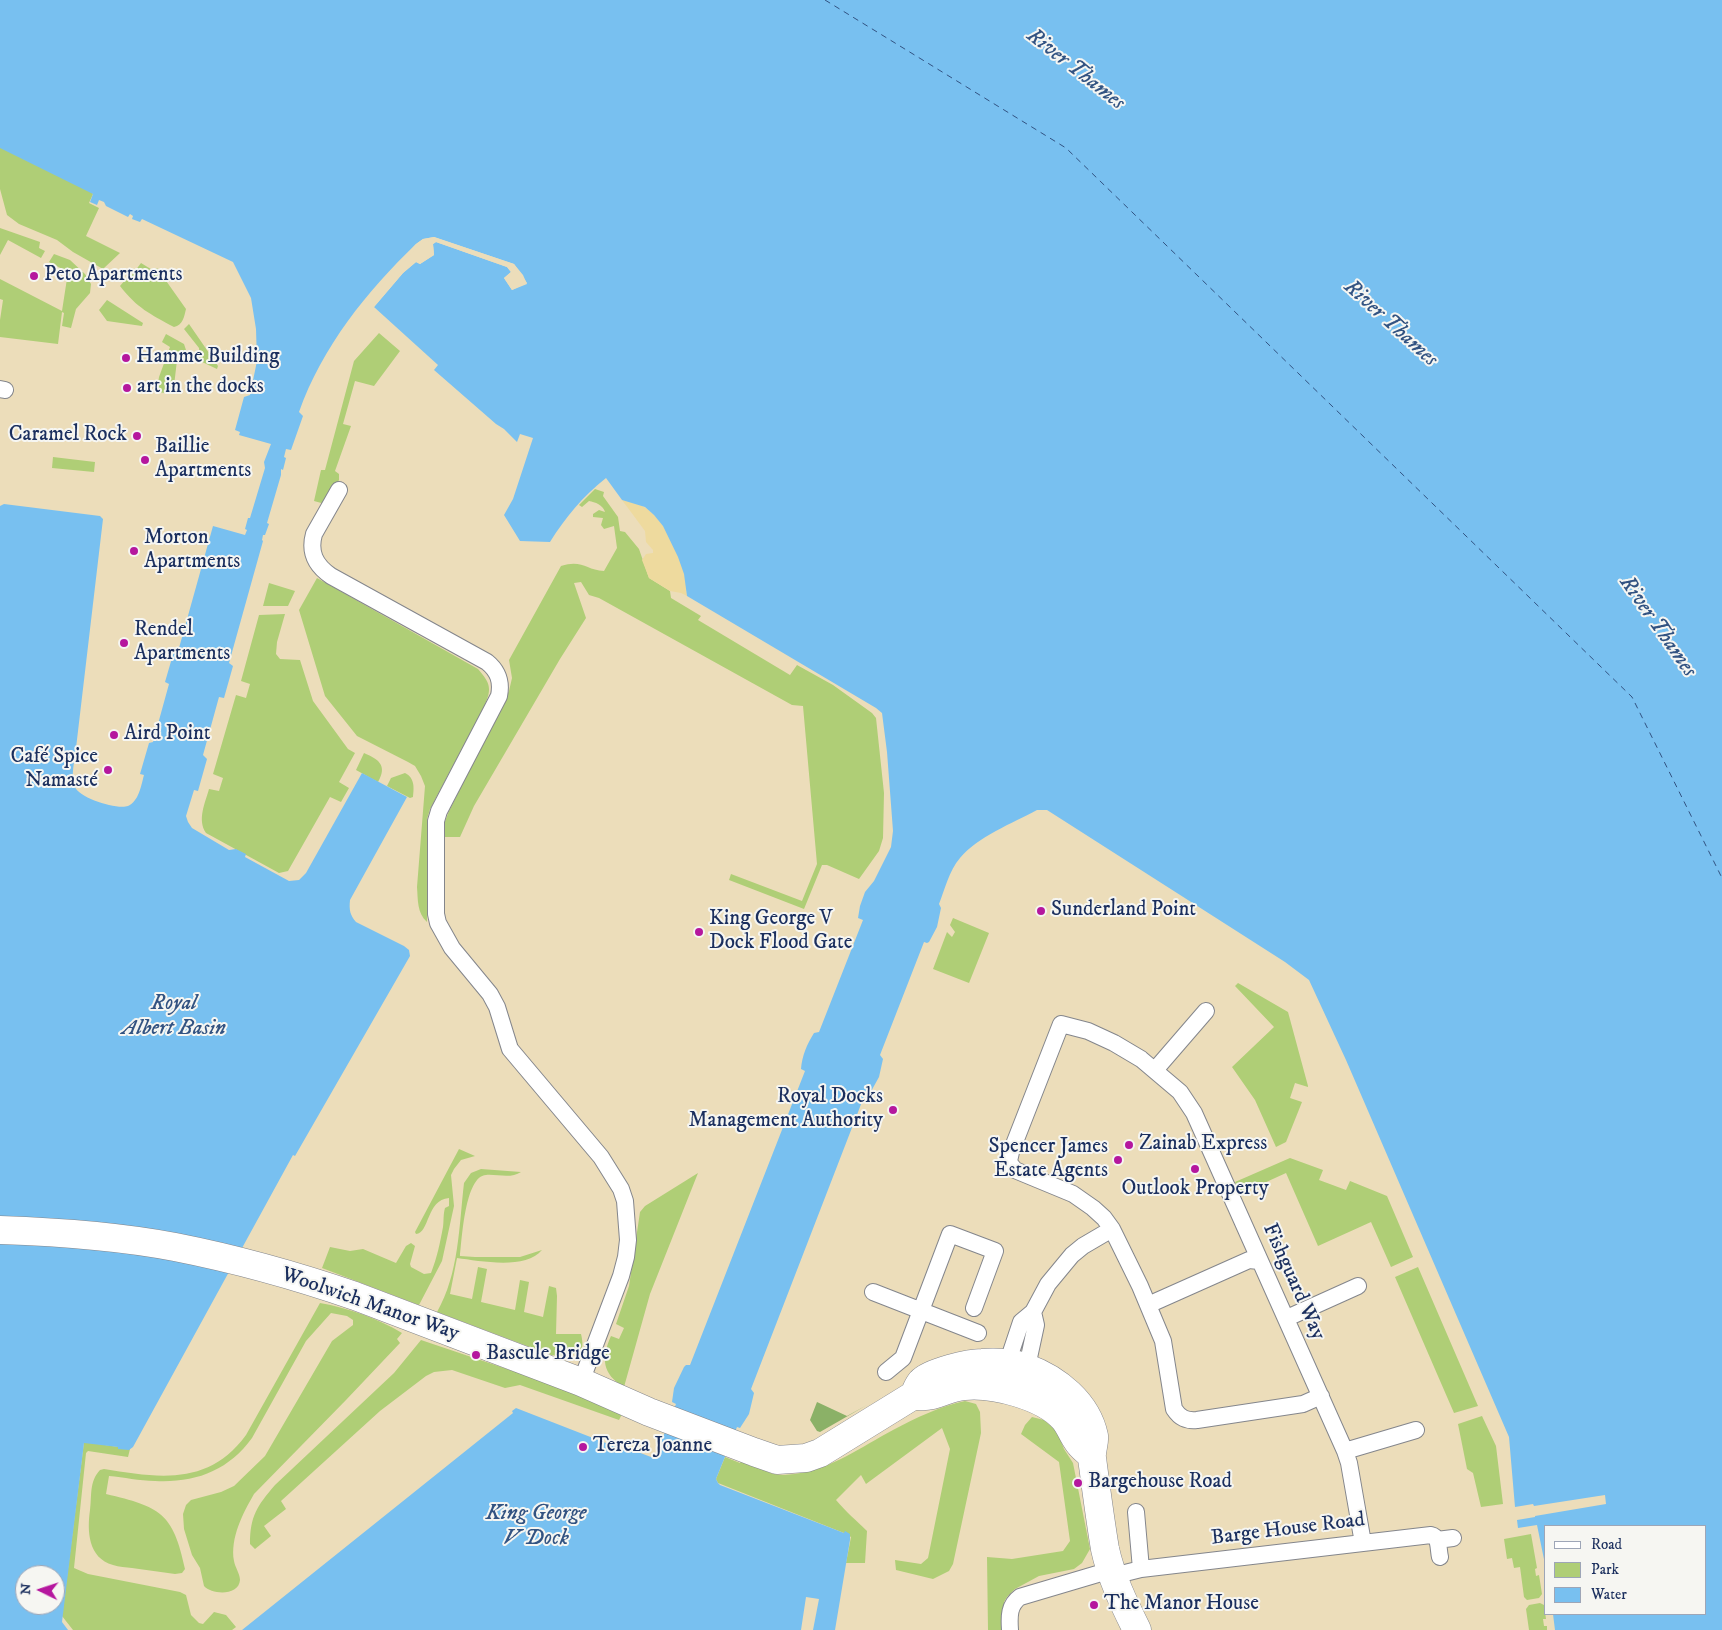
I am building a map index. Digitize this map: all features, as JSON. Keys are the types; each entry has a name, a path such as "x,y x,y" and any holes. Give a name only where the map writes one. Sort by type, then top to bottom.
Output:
{"highway":[{"name":"Woolwich Manor Way","path":"0,1230 87,1235 176,1247 327,1286 581,1382 649,1412 777,1460 794,1460 813,1456 831,1447 914,1396 922,1381 945,1370 974,1363 1014,1378 1054,1380 1076,1401 1086,1416 1094,1437 1091,1455 1105,1548 1112,1573 1137,1630"}],"street":[{"path":"339,490 314,534 312,541 313,555 321,569 487,662 498,674 499,696 439,811 436,821 436,914 438,923 452,948 490,994 497,1007 510,1048 601,1157 621,1189 625,1201 628,1240 623,1267 581,1382"},
{"path":"1155,1070 1206,1011"},
{"name":"Fishguard Way","path":"1321,1396 1303,1404 1197,1420 1182,1419 1174,1409 1163,1341 1112,1230 1104,1218 1073,1194 1021,1174 1009,1167 1011,1152 1058,1020 1114,1043 1142,1059 1180,1092 1194,1113 1287,1318 1345,1451 1349,1463 1363,1543"},
{"path":"1014,1378 1021,1322 1033,1312 1048,1284 1072,1255 1083,1246 1112,1230"},
{"path":"886,1372 903,1358 950,1234 995,1251 974,1308"},
{"path":"1148,1306 1249,1260 1260,1261"},
{"path":"1287,1318 1358,1286"},
{"path":"873,1292 978,1333"},
{"path":"1345,1451 1416,1430"},
{"path":"1136,1512 1141,1569"},
{"name":"Barge House Road","path":"1010,1630 1010,1609 1013,1602 1020,1596 1112,1573 1431,1535 1445,1539 1440,1557"}],"green space":[{"path":"0,32 93,194 89,203 99,208 86,236 120,253 103,269 73,252 57,240 19,224 7,215 0,189"},
{"path":"0,228 40,242 39,248 45,251 41,258 8,240 0,255"},
{"path":"54,254 70,260 85,274 91,284 90,293 76,309 71,328 62,326 64,313 62,312 58,344 0,337 3,300 0,299 0,279 62,311 68,272 49,262"},
{"path":"141,263 154,271 157,268 186,309 183,320 177,326 174,327 144,310 120,286 126,279 127,281 129,279"},
{"path":"107,300 143,323 142,326 107,321 99,310"},
{"path":"189,324 218,366 217,369 200,361 199,348 184,329"},
{"path":"379,333 400,351 374,386 355,381 343,424 351,426 335,471 339,474 339,480 325,504 314,501 321,470 325,470 354,361"},
{"path":"166,334 184,344 188,356 178,352 173,394 157,392 159,377 170,347 162,342"},
{"path":"53,457 95,462 94,472 52,468"},
{"path":"595,489 604,492 603,496 618,517 620,531 625,532 639,549 649,578 670,591 671,598 701,616 698,620 790,675 797,665 833,685 872,713 876,718 884,793 883,838 879,851 859,879 827,865 822,865 804,909 729,880 731,874 802,901 817,864 803,706 792,705 599,598 589,595 581,582 574,583 586,618 474,806 460,837 443,837 444,824 449,811 509,691 512,678 509,660 561,566 579,564 604,571 617,548 614,526 604,529 601,525 603,518 593,517 593,514 599,510 605,512 602,507 589,501 582,507 579,505"},
{"path":"317,578 478,669 488,683 489,691 484,707 430,809 427,819 427,922 421,915 417,887 425,786 415,766 357,736 325,696 299,610"},
{"path":"269,583 295,591 288,606 263,606"},
{"path":"285,614 277,642 276,654 280,659 300,660 313,701 348,749 355,753 339,782 349,788 341,802 330,797 288,871 279,873 206,833 203,828 202,817 209,789 219,791 223,778 213,774 236,695 246,698 250,684 241,681 259,615"},
{"path":"364,753 377,760 382,767 378,782 356,770"},
{"path":"405,773 411,778 413,784 413,797 410,798 387,786 391,778"},
{"path":"953,918 989,933 969,983 933,969 947,932 952,937 955,932 950,925"},
{"path":"1238,983 1288,1012 1308,1086 1295,1083 1290,1098 1302,1102 1286,1142 1276,1147 1255,1100 1232,1067 1274,1027 1235,986"},
{"path":"459,1149 475,1156 461,1160 451,1175 454,1206 442,1261 419,1305 322,1268 330,1247 350,1251 363,1249 396,1263 406,1246 411,1243 415,1246 410,1264 411,1267 424,1274 431,1273 443,1227 445,1208 449,1206 449,1198 436,1204 424,1228 416,1234 415,1232"},
{"path":"1290,1158 1323,1170 1319,1180 1346,1190 1350,1181 1387,1196 1413,1257 1391,1267 1371,1222 1318,1246 1286,1173 1240,1194 1235,1182"},
{"path":"481,1169 521,1172 508,1176 486,1175 479,1178 473,1186 466,1210 460,1256 520,1257 542,1250 535,1256 514,1262 502,1263 457,1258 450,1294 472,1299 478,1267 487,1269 481,1302 515,1310 520,1280 529,1282 524,1312 543,1317 549,1286 556,1288 556,1334 581,1334 582,1347 580,1351 568,1356 551,1355 437,1312 450,1282 454,1266 464,1183 471,1173"},
{"path":"698,1173 650,1294 624,1387 611,1377 605,1358 611,1336 619,1339 624,1328 616,1324 629,1286 640,1212 645,1206"},
{"path":"1418,1267 1478,1406 1454,1413 1395,1277"},
{"path":"320,1303 362,1314 383,1323 402,1333 397,1339 400,1343 254,1494 242,1517 234,1544 234,1561 240,1578 235,1589 219,1592 204,1586 200,1568 192,1555 184,1529 183,1514 186,1505 191,1500 221,1492 234,1486 265,1456 332,1341 353,1325 353,1320 347,1316 331,1313 306,1341 252,1438 243,1449 221,1467 210,1473 184,1480 143,1480 109,1476 106,1494 152,1508 169,1524 180,1550 185,1569 182,1573 175,1574 113,1565 98,1556 91,1543 89,1526 91,1494 94,1479 100,1470 163,1476 182,1474 199,1471 216,1463 232,1451 246,1435"},
{"path":"421,1340 578,1393 622,1414 619,1420 520,1385 505,1388 452,1370 434,1372 380,1411 281,1501 286,1509 264,1526 271,1536 255,1549 250,1544 251,1526 259,1506 269,1492 394,1373"},
{"path":"965,1401 976,1404 980,1412 981,1433 953,1564 949,1571 933,1579 896,1570 895,1560 921,1564 928,1558 950,1449 942,1428 866,1484 861,1475 836,1500 867,1531 865,1563 846,1563 851,1537 844,1533 718,1483 716,1479 725,1457 740,1463 742,1460 778,1475 809,1471 834,1462 919,1417 937,1409"},
{"path":"817,1402 847,1416 867,1405 820,1432 817,1431 810,1420"},
{"path":"1482,1416 1496,1446 1503,1504 1481,1507 1473,1473 1467,1469 1458,1424"},
{"path":"1032,1417 1044,1420 1057,1431 1064,1449 1073,1463 1090,1549 1082,1563 1074,1569 1039,1576 1015,1589 1004,1602 1004,1630 988,1630 987,1557 1012,1559 1063,1551 1070,1541 1059,1462 1021,1434 1025,1425"},
{"path":"84,1442 119,1447 119,1449 130,1449 128,1457 88,1451 86,1453 74,1568 88,1574 180,1592 186,1595 191,1615 199,1623 203,1624 214,1612 226,1615 236,1627 232,1630 73,1630 62,1616 65,1615 65,1592"},
{"path":"1531,1534 1537,1568 1535,1569 1536,1576 1539,1575 1542,1594 1539,1598 1527,1600 1524,1597 1520,1567 1514,1568 1512,1558 1507,1559 1504,1539"},
{"path":"1540,1603 1544,1605 1546,1619 1543,1619 1547,1630 1529,1630 1526,1609 1529,1605"}],"sand":[{"path":"622,500 644,507 652,512 664,527 670,536 681,564 687,596 670,591 649,578 642,560 646,554 653,553 653,550 646,542 645,531"}],"water":[{"path":"0,0 1722,0 1722,1630 1555,1630 1553,1615 1707,1615 1707,1525 1544,1525 1544,1559 1537,1525 1518,1528 1517,1520 1606,1504 1605,1495 1534,1506 1533,1504 1515,1507 1509,1437 1346,1060 1309,980 1285,962 1047,810 1037,810 976,843 960,858 950,874 939,904 941,908 937,927 929,942 924,942 880,1055 883,1059 879,1077 869,1095 865,1094 751,1389 754,1393 749,1414 740,1428 737,1427 716,1479 720,1485 850,1534 835,1630 242,1630 513,1413 512,1411 516,1408 629,1452 630,1449 651,1457 656,1455 676,1404 672,1402 674,1388 684,1367 690,1365 805,1071 801,1069 805,1050 814,1033 819,1032 863,920 858,918 865,892 874,881 891,847 893,831 882,713 687,596 684,574 678,557 663,526 645,507 622,500 606,478 575,508 550,542 520,541 504,515 513,499 533,438 520,434 517,442 434,370 438,365 374,307 403,273 416,262 420,264 434,255 433,244 436,242 507,267 511,272 504,278 512,290 527,283 514,264 434,237 423,239 416,244 380,281 333,343 309,388 299,412 303,416 291,450 286,449 283,470 281,469 281,475 267,523 269,524 265,535 263,535 263,541 229,663 233,666 224,698 219,697 203,755 207,759 198,791 194,790 186,816 192,828 229,850 236,849 246,854 245,857 289,881 299,880 306,873 362,773 407,797 350,900 350,907 351,915 356,922 404,946 409,950 410,956 295,1156 293,1155 133,1447 129,1450 84,1443 65,1598 65,1565 15,1565 15,1615 63,1615 62,1622 68,1630 0,1630 0,506 4,504 100,516 103,519 73,778 75,787 83,795 107,805 128,806 135,801 141,788 144,775 140,774 149,743 153,742 169,684 165,682 174,651 179,648 213,526 245,535 248,518 250,518 265,468 264,462 271,444 239,435 240,432 235,430 244,397 250,395 257,361 256,329 251,298 233,262 142,219 140,222 132,219 133,216 130,214 128,217 106,206 104,202 99,200 97,205 90,202 93,194 0,148"}],"pier":[{"path":"434,237 514,264 523,275 527,284 512,290 504,278 511,272 507,267 436,242 433,244 434,255 420,264 416,262 403,273 374,307 372,306 401,271 415,260 420,261 431,254 431,243 435,240 433,240 418,246 367,302 365,300 416,244 423,239"},
{"path":"806,1597 819,1599 813,1630 801,1630"}],"ferry route":[{"path":"825,0 1066,148 1632,697 1722,878"}],"place":[{"name":"Peto Apartments","path":"34,276"},
{"name":"Hamme Building","path":"126,358"},
{"name":"art in the docks","path":"127,388"},
{"name":"Caramel Rock","path":"137,436"},
{"name":"Baillie Apartments","path":"145,460"},
{"name":"Morton Apartments","path":"134,551"},
{"name":"Rendel Apartments","path":"124,643"},
{"name":"Aird Point","path":"114,735"},
{"name":"Café Spice Namasté","path":"108,770"},
{"name":"Sunderland Point","path":"1041,911"},
{"name":"King George V Dock Flood Gate","path":"699,932"},
{"name":"Royal Docks Management Authority","path":"893,1110"},
{"name":"Zainab Express","path":"1129,1145"},
{"name":"Spencer James Estate Agents","path":"1118,1160"},
{"name":"Outlook Property","path":"1195,1169"},
{"name":"Bascule Bridge","path":"476,1355"},
{"name":"Tereza Joanne","path":"583,1447"},
{"name":"Bargehouse Road","path":"1078,1483"},
{"name":"The Manor House","path":"1094,1605"}],"water label":[{"name":"River Thames","path":"1075,70"},
{"name":"River Thames","path":"1390,324"},
{"name":"River Thames","path":"1657,627"},
{"name":"Royal Albert Basin","path":"174,1016"},
{"name":"King George V Dock","path":"536,1526"}]}
